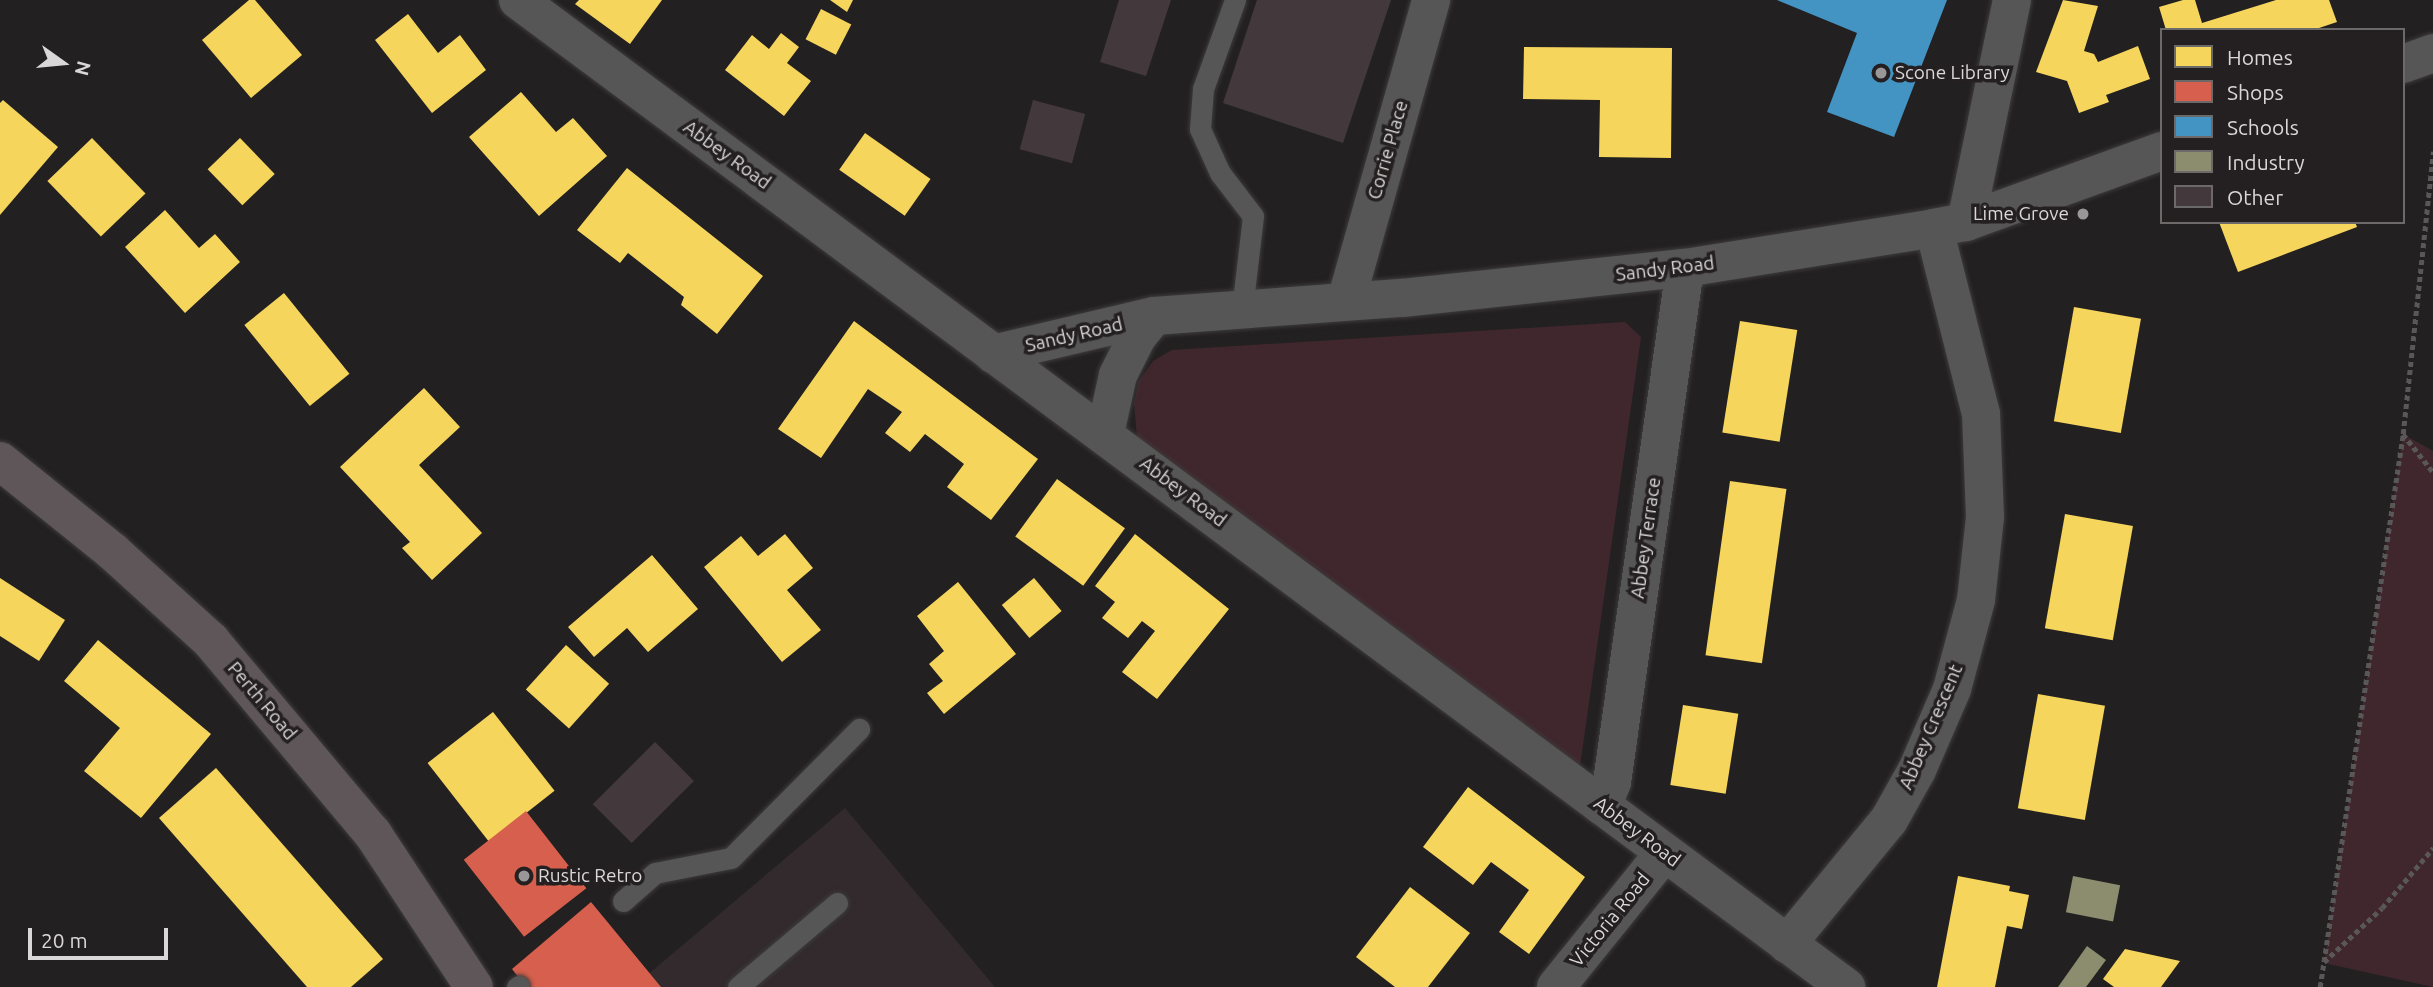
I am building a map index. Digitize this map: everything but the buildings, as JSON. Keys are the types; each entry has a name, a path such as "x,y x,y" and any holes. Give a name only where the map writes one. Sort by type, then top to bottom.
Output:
{"main road":[{"name":"Perth Road","path":"0,461 113,552 211,641 373,834 474,987"}],"street":[{"name":"Abbey Road","path":"518,0 1846,987"},
{"name":"Corrie Place","path":"1346,301 1431,0"},
{"path":"1950,225 2012,0"},
{"path":"2405,63 2433,53"},
{"name":"Sandy Road","path":"993,354 1154,316 1346,301 1685,268 1950,225 2160,152"},
{"name":"Abbey Crescent","path":"1787,944 1889,820 1917,770 1952,689 1976,600 1985,517 1980,414 1950,225"},
{"name":"Abbey Terrace","path":"1602,806 1612,782 1685,268"},
{"name":"Sandy Road","path":"1105,434 1118,375 1137,337 1154,316"},
{"name":"Victoria Road","path":"1556,987 1664,853"}],"lane":[{"path":"1235,0 1203,89 1200,129 1220,173 1253,216 1242,309"},
{"path":"623,901 654,873 732,858 859,729"},
{"path":"738,987 837,903"}],"path":[{"path":"2320,987 2403,434 2433,152"},
{"path":"2403,434 2433,472"},
{"path":"2324,963 2382,908 2433,848"}],"shaded area":[{"path":"1625,322 1641,337 1579,773 1138,447 1134,404 1138,382 1153,361 1172,350"},
{"path":"2403,434 2433,451 2433,987 2324,963"},
{"path":"845,808 995,987 633,987"}],"place":[{"name":"Scone Library","path":"1881,73"},
{"name":"Lime Grove","path":"2083,214"},
{"name":"Rustic Retro","path":"524,876"}]}
